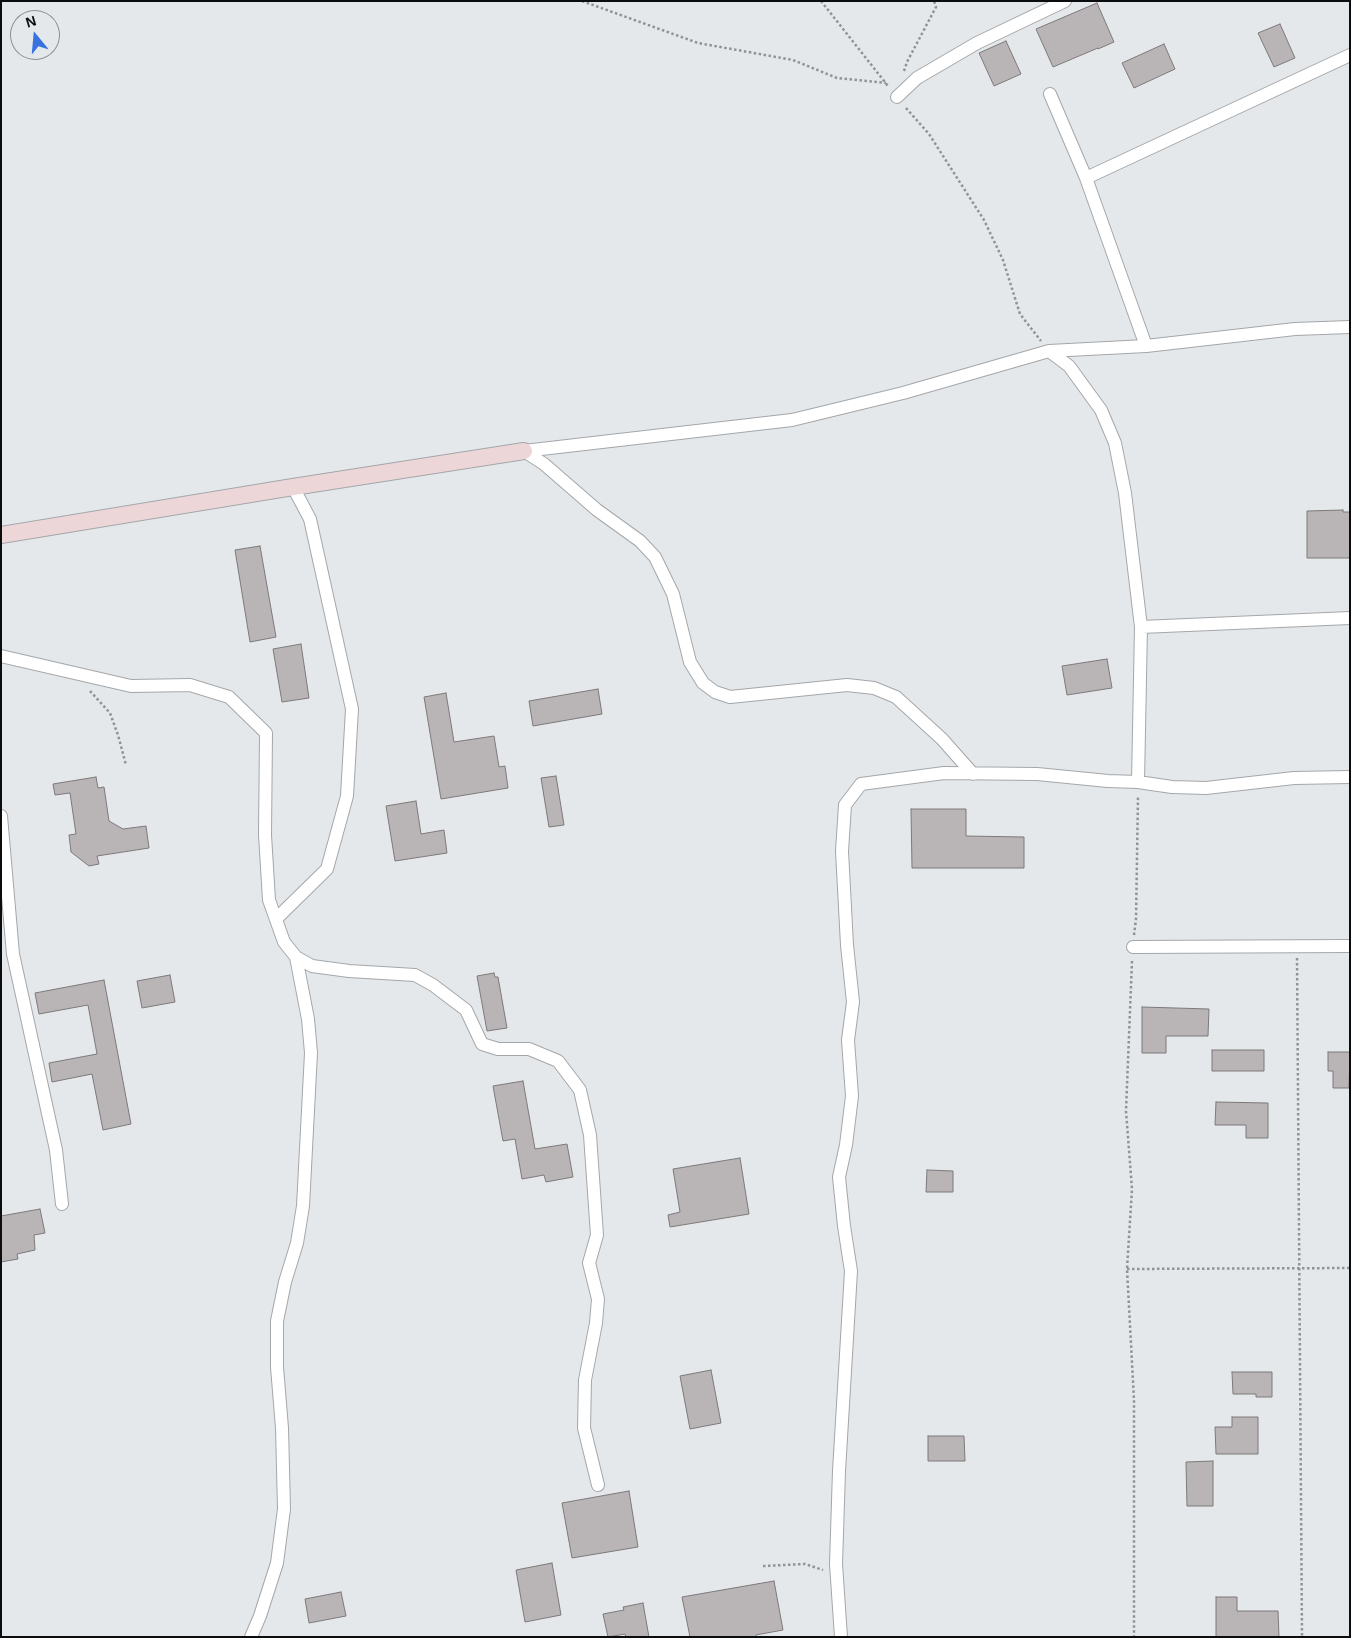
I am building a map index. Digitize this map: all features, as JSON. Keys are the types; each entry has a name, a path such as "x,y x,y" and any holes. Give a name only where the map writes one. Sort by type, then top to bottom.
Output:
{"street":[{"path":"897,97 917,78 977,43 1065,1"},
{"path":"1086,178 1350,55"},
{"path":"1050,94 1086,178 1146,346"},
{"path":"1,535 524,451 792,420 903,393 1050,351 1146,346 1295,330 1350,327"},
{"path":"1050,351 1069,366 1101,410 1115,443 1125,493 1141,627 1138,782"},
{"path":"524,451 544,464 597,510 640,542 654,557 673,594 690,662 703,683 715,692 730,697 847,685 874,688 896,697 942,739 973,774"},
{"path":"276,919 327,869 347,796 352,709 310,519 292,487"},
{"path":"1141,627 1350,618"},
{"path":"1,656 131,686 190,685 229,697 266,733 265,835 268,900 284,942 296,957 312,966 348,971 415,974 466,1010 482,1044 498,1049 529,1048 558,1061 580,1090 590,1135 597,1235 590,1263 598,1300 596,1323 585,1380 584,1428 598,1485"},
{"path":"841,1637 836,1575 839,1471 851,1271 839,1177 846,1145 852,1096 848,1040 853,1002 847,945 842,851 845,805 861,784 944,773 1037,774 1138,782 1172,787 1206,788 1294,778 1350,776"},
{"path":"1,816 13,954 56,1150 62,1204"},
{"path":"1133,947 1350,946"},
{"path":"251,1637 278,1563 284,1509 282,1428 276,1367 277,1321 285,1282 297,1243 304,1206 311,1053 308,1019 296,957"}],"path":[{"path":"582,1 698,44 793,60 837,78 886,83"},
{"path":"820,1 928,134 984,220 1003,260 1020,314 1050,351"},
{"path":"897,97 907,62 936,7 934,1"},
{"path":"73,672 110,713 126,765"},
{"path":"1134,1637 1134,1400 1127,1269 1132,1188 1126,1112 1133,947 1136,918 1138,782"},
{"path":"1297,947 1302,1637"},
{"path":"1127,1269 1350,1268"},
{"path":"764,1566 805,1564 836,1575"}],"building":[{"path":"1097,3 1114,42 1053,67 1036,29"},
{"path":"1280,24 1295,58 1274,67 1258,33"},
{"path":"1006,41 1021,74 994,86 979,53"},
{"path":"1164,44 1175,69 1134,88 1122,63"},
{"path":"1343,510 1343,512 1350,512 1350,558 1307,558 1307,511"},
{"path":"260,546 276,637 250,642 235,550"},
{"path":"301,644 309,698 282,702 273,649"},
{"path":"1107,659 1112,688 1067,695 1062,666"},
{"path":"598,689 602,714 533,726 529,701"},
{"path":"446,693 454,742 494,736 499,767 505,766 508,788 441,799 424,697"},
{"path":"556,776 564,825 549,827 541,778"},
{"path":"96,777 98,788 104,787 109,821 123,829 146,826 149,848 97,856 99,864 89,866 71,852 69,835 76,834 70,793 55,795 53,784"},
{"path":"416,801 421,834 444,830 447,853 395,861 386,806"},
{"path":"911,809 966,809 966,836 1024,837 1024,868 912,868"},
{"path":"494,973 495,977 498,977 507,1028 487,1031 477,976"},
{"path":"170,975 175,1002 142,1008 137,981"},
{"path":"104,980 131,1124 103,1130 92,1074 52,1082 49,1063 97,1054 88,1005 39,1014 35,993"},
{"path":"1142,1007 1209,1009 1208,1036 1166,1036 1166,1053 1142,1053"},
{"path":"1212,1050 1264,1050 1264,1071 1212,1071"},
{"path":"1328,1052 1350,1052 1349,1088 1333,1088 1333,1071 1328,1071"},
{"path":"523,1081 535,1149 567,1144 573,1177 546,1182 544,1175 522,1179 515,1139 503,1141 493,1086"},
{"path":"1216,1102 1268,1103 1268,1138 1246,1138 1246,1125 1215,1125"},
{"path":"740,1158 749,1214 670,1227 668,1215 680,1212 673,1169"},
{"path":"927,1170 953,1171 953,1192 926,1192"},
{"path":"40,1209 45,1233 34,1235 35,1250 17,1254 18,1259 1,1262 1,1216"},
{"path":"711,1370 721,1423 690,1429 680,1376"},
{"path":"1232,1372 1272,1372 1272,1397 1256,1397 1256,1394 1233,1394"},
{"path":"1232,1417 1258,1417 1258,1454 1216,1454 1215,1427 1232,1427"},
{"path":"928,1436 964,1436 965,1461 928,1461"},
{"path":"1213,1461 1213,1506 1187,1506 1186,1462"},
{"path":"629,1491 638,1547 572,1558 562,1503"},
{"path":"552,1563 561,1615 525,1622 516,1570"},
{"path":"774,1581 783,1630 756,1635 756,1637 690,1637 682,1597"},
{"path":"341,1592 346,1616 309,1623 305,1599"},
{"path":"1216,1597 1237,1597 1237,1611 1278,1611 1279,1637 1216,1637"},
{"path":"643,1603 649,1637 626,1637 625,1634 608,1637 603,1614 624,1610 623,1607"}]}
